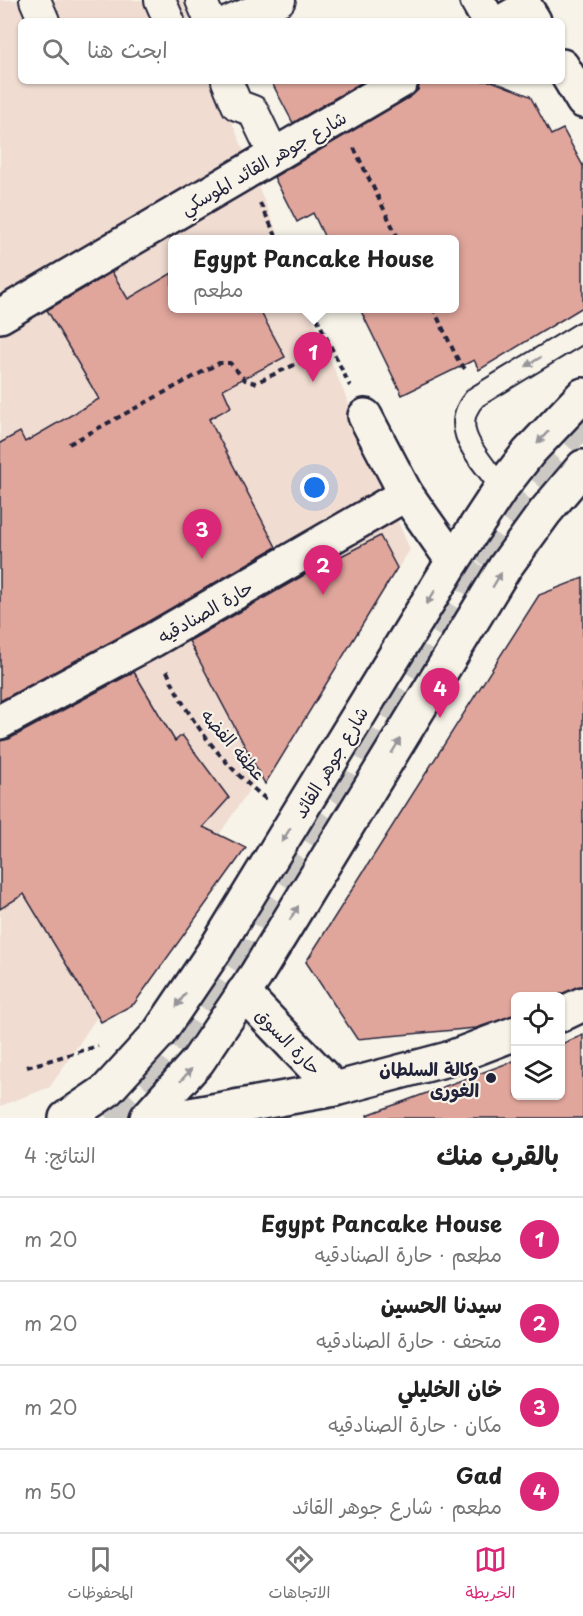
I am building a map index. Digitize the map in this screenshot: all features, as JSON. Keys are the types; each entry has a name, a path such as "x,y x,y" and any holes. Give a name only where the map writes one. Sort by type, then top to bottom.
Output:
{"street":[{"path":"34,0 43,18"},
{"path":"159,0 168,18"},
{"path":"201,0 209,18"},
{"path":"477,0 487,18"},
{"path":"236,18 267,3"},
{"path":"565,71 583,100"},
{"path":"228,84 237,105 253,111 274,155"},
{"name":"شارع جوهر القائد الموسكي","path":"0,316 396,84"},
{"name":"شارع جوهر القائد","path":"66,1118 105,1091 159,1033 215,950 453,561 501,488 530,452 583,395"},
{"path":"366,416 406,494 453,561"},
{"path":"147,1118 198,1061 243,993 505,567 545,512 583,467"},
{"name":"حارة الصنادقيه","path":"0,722 153,640 406,494"},
{"name":"حارة السوق","path":"243,993 335,1089"},
{"path":"565,1013 583,1004"},
{"name":"حارة السوق","path":"173,1118 284,1108 335,1089 448,1059 511,1035"}],"lane":[{"path":"501,488 465,436 463,424 465,412 476,397 583,332"}],"path":[{"path":"339,117 397,235"},
{"path":"314,313 366,416"},
{"path":"435,313 465,369 481,375 507,364 513,375"},
{"path":"69,444 219,363 230,363 239,370 245,380 255,383 331,348"},
{"name":"عطفه الفضه","path":"153,640 178,693 209,741 263,797 295,820"},
{"path":"27,1067 94,1047"}],"shaded area":[{"path":"0,0 183,0 190,18 18,18 18,84 216,84 278,235 168,235 168,313 311,313 410,550 50,1087 0,1106"}],"building":[{"path":"273,84 359,84 293,123"},
{"path":"419,84 500,84 530,96 551,135 563,129 583,166 583,307 479,370 474,360 402,395 362,313 459,313 459,235 324,235 313,213 297,222 274,177 410,97 418,90"},
{"path":"112,272 128,299 168,275 168,313 261,313 285,357 223,389 231,407 209,419 276,547 144,624 0,701 0,443 20,432 25,442 99,399 47,310"},
{"path":"380,536 397,568 265,784 189,641 306,574"},
{"path":"583,578 583,986 565,992 511,992 511,1017 476,1028 357,1039 306,962 539,595"},
{"path":"134,672 175,741 182,735 229,798 203,827 246,848 134,1004 101,1022 24,894 0,909 0,741 9,739"},
{"name":"وكالة السلطان الغورى","path":"583,1035 583,1118 368,1118 367,1115 511,1062 511,1100 565,1100 565,1042"}],"tunnel":[{"path":"473,558 517,496 583,418"},
{"path":"107,1118 123,1107 179,1045 236,960 492,544"}],"place":[{"name":"Egypt Pancake House","path":"313,382"},
{"name":"خان الخليلي","path":"202,559"},
{"name":"سيدنا الحسين","path":"323,595"},
{"name":"Gad","path":"440,718"},
{"name":"وكالة السلطان الغورى","path":"491,1078"}]}
